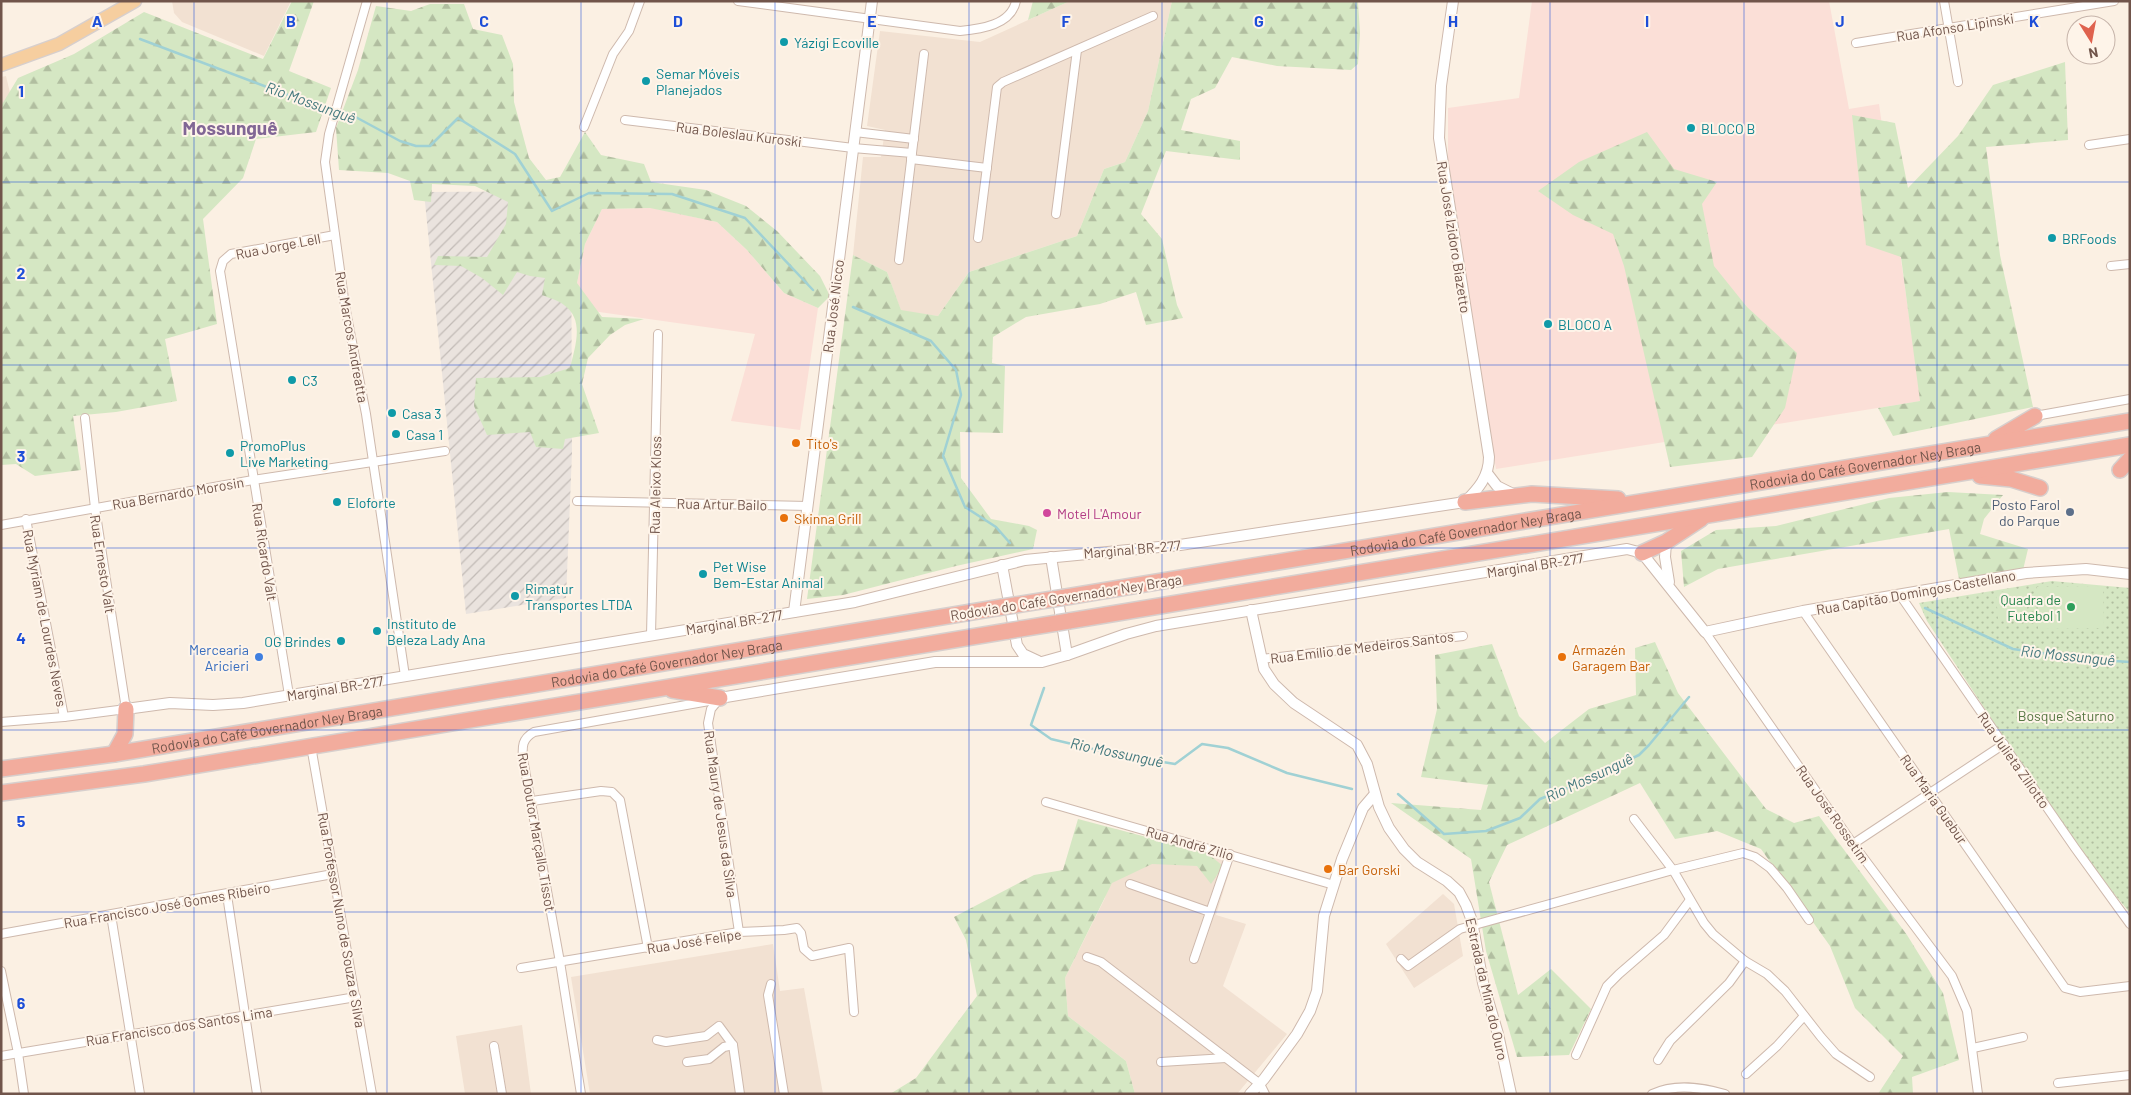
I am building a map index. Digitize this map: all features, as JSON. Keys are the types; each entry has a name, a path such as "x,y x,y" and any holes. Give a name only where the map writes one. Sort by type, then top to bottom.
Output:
{"highway":[{"path":"1986,444 2035,416"},
{"name":"Rodovia do Café Governador Ney Braga","path":"1,769 114,754 2130,421"},
{"name":"Rodovia do Café Governador Ney Braga","path":"1,793 107,779 312,746 2130,445"},
{"path":"1939,477 1995,477 2011,479 2040,488"},
{"path":"1465,502 1515,495 1541,494 1644,501"},
{"path":"1642,553 1666,542 1710,515"},
{"path":"660,688 720,698"},
{"path":"114,754 125,734 126,709"}],"main road":[{"path":"1,65 60,44 135,1"}],"street":[{"name":"Rua Marcos Andreatta","path":"367,1 326,144 325,162 348,324 364,404 405,676"},
{"path":"584,127 613,54 629,31 640,1"},
{"path":"738,1 960,31 991,25 1012,13 1016,1"},
{"name":"Rua José Nicco","path":"794,612 872,1"},
{"name":"Rua José Izidoro Biazetto","path":"1453,1 1441,86 1439,138 1488,448 1487,473"},
{"path":"1944,1 1958,82"},
{"name":"Rua Afonso Lipinski","path":"1856,43 2114,1"},
{"path":"978,238 997,87 1003,82 1153,16"},
{"path":"1056,214 1076,50"},
{"path":"899,260 924,54"},
{"name":"Rua Boleslau Kuroski","path":"625,120 853,148 986,168"},
{"path":"855,132 914,139"},
{"path":"2089,145 2130,139"},
{"name":"Rua Jorge Lell","path":"223,261 226,257 236,253 335,235"},
{"name":"Rua Ricardo Valt","path":"223,261 221,277 289,695"},
{"path":"2111,266 2130,264"},
{"name":"Rua Aleixo Kloss","path":"651,635 658,334"},
{"path":"2035,416 2130,399"},
{"name":"Rua Ernesto Valt","path":"85,418 95,508 126,709"},
{"name":"Rua Bernardo Morosin","path":"1,524 253,480 445,450"},
{"path":"1465,502 1477,490 1487,473 1497,486 1515,495"},
{"name":"Rua Artur Bailo","path":"577,501 808,506"},
{"name":"Marginal BR-277","path":"1,722 64,718 170,703 222,705 289,695 876,598 1002,565 1051,557 1180,545 1465,502"},
{"name":"Rua Myriam de Lourdes Neves","path":"26,519 64,718"},
{"path":"1666,542 1665,557 1670,586"},
{"name":"Marginal BR-277","path":"720,698 935,662 1042,662 1136,630 1627,550 1642,553"},
{"name":"Rua José Rossetim","path":"1642,553 1705,632 1853,844 1952,976 1967,1010 1978,1094"},
{"path":"1051,557 1067,655"},
{"path":"1002,565 1017,645 1023,654 1042,662"},
{"name":"Rua Capitão Domingos Castellano","path":"1705,632 1803,611 2026,573 2086,569 2130,574"},
{"name":"Rua Julieta Ziliotto","path":"1900,595 2130,924"},
{"name":"Estrada da Mina do Ouro","path":"1250,610 1264,669 1274,684 1294,703 1357,745 1367,764 1375,794 1389,828 1404,849 1417,862 1447,880 1459,892 1466,905 1472,926 1483,983 1498,1034 1511,1094"},
{"name":"Rua Maria Guebur","path":"1803,611 2065,988 2080,992 2130,986"},
{"name":"Rua Emílio de Medeiros Santos","path":"1262,659 1463,636"},
{"name":"Rua Doutor Marçallo Tissot","path":"581,1094 522,745 526,737 534,732 720,698"},
{"name":"Rua Maury de Jesus da Silva","path":"720,698 711,709 708,723 739,932"},
{"path":"1853,844 2004,744"},
{"name":"Rua Professor Nuno de Souza e Silva","path":"312,746 372,1094"},
{"path":"532,801 601,790 612,792 620,800 648,948"},
{"path":"1250,1094 1260,1084 1297,1034 1310,1011 1317,991 1324,916 1363,808 1375,794"},
{"name":"Rua André Zilio","path":"1046,802 1230,854 1334,886"},
{"path":"1634,819 1673,870 1713,934 1745,961 1767,974 1785,991 1836,1054 1870,1077"},
{"path":"1194,959 1230,854"},
{"path":"1401,959 1408,966 1460,929 1673,870 1743,854 1755,857 1770,868 1810,920"},
{"name":"Rua Francisco José Gomes Ribeiro","path":"1,934 227,895 333,874"},
{"path":"1130,884 1210,912"},
{"path":"227,895 257,1094"},
{"path":"1576,1055 1607,986 1664,935 1690,900"},
{"path":"110,915 140,1094"},
{"name":"Rua José Felipe","path":"521,968 739,932 797,928 801,933 804,949 812,956 849,948 854,1012"},
{"path":"1087,958 1102,962 1260,1084 1265,1094"},
{"path":"1658,1060 1670,1042 1729,983 1745,961"},
{"path":"1,971 18,1053 24,1094"},
{"path":"771,984 768,995 784,1094"},
{"name":"Rua Francisco dos Santos Lima","path":"1,1056 130,1033 356,997"},
{"path":"1746,1074 1777,1046 1804,1016"},
{"path":"657,1040 666,1042 706,1036 719,1026 733,1045 740,1094"},
{"path":"1973,1048 2023,1037"},
{"path":"687,1062 709,1059 724,1046 733,1045"},
{"path":"494,1046 502,1094"},
{"path":"1161,1062 1226,1058"},
{"path":"2058,1083 2130,1075"},
{"path":"1652,1094 1678,1088 1700,1087 1725,1094"}],"shaded area":[{"path":"172,1 291,1 264,56 182,22 174,13"},
{"path":"1070,1 1172,1 1148,111 1125,162 1104,169 1077,236 969,272 938,316 901,311 887,272 853,255 863,157 881,157 885,130 867,126 880,31 980,42"},
{"path":"1532,1 1829,1 1849,109 1879,104 1921,401 1496,469 1448,158 1448,108 1519,98"},
{"path":"6,76 11,97 1,109 1,77"},
{"path":"571,191 572,453 566,598 466,614 424,192"},
{"path":"652,208 717,222 747,250 784,293 818,308 800,430 731,421 755,334 585,310 577,283 585,244 602,209"},
{"path":"1116,829 1232,863 1216,915 1246,924 1223,986 1287,1034 1237,1094 1135,1094 1126,1061 1068,1016 1065,978 1105,898"},
{"path":"1443,894 1454,904 1463,956 1414,988 1386,944"},
{"path":"773,944 780,991 804,988 823,1094 590,1094 571,977"},
{"path":"522,1025 531,1094 465,1094 456,1036"}],"green space":[{"path":"292,1 314,1 289,71 331,88 316,132 256,139 243,178 203,219 217,324 165,339 177,401 116,412 73,416 81,470 35,476 16,464 1,465 1,106 18,78 74,54 144,12 263,59"},
{"path":"1033,1 1070,1 1028,20"},
{"path":"1172,1 1358,1 1360,33 1358,64 1351,70 1277,66 1232,57 1215,88 1191,99 1181,130 1240,141 1240,160 1166,151 1141,214 1162,239 1177,305 1183,318 1146,325 1136,292 1100,304 1026,317 993,337 992,363 1005,366 1003,433 960,432 961,478 991,519 1029,526 1037,530 1033,549 956,566 843,595 807,599 853,255 887,272 901,310 938,316 969,272 1077,236 1104,169 1125,162 1148,111"},
{"path":"430,4 464,4 473,29 502,35 513,64 514,102 529,158 546,180 560,177 585,132 601,155 644,164 651,182 706,190 746,206 777,231 820,276 830,296 818,308 784,293 747,250 717,222 650,208 602,209 585,244 577,283 602,317 644,319 625,325 610,335 588,358 582,384 599,433 565,439 563,449 536,447 530,432 487,435 474,406 476,378 540,377 570,368 577,334 574,318 562,303 542,295 545,278 517,272 503,295 482,278 461,266 434,265 438,256 487,257 506,224 508,202 475,186 432,184 431,202 414,200 410,181 388,173 339,170 336,128 358,70 376,6 411,11"},
{"path":"2065,62 2068,140 1986,147 2000,255 2033,407 1893,436 1878,408 1920,401 1901,257 1866,245 1852,115 1895,123 1908,188 1958,136 1993,85"},
{"path":"1647,132 1674,169 1717,182 1702,204 1714,266 1747,307 1797,353 1785,408 1752,457 1670,467 1624,266 1613,234 1573,215 1538,191 1579,162"},
{"path":"1948,492 2003,495 1984,519 1980,534 2028,549 2023,570 1959,579 1949,529 1718,569 1684,587 1681,551 1716,530 1776,526 1889,498"},
{"name":"Bosque Saturno","path":"2052,581 2130,588 2130,913 2077,849 1927,621 1919,603"},
{"name":"Quadra de Futebol 1","path":"2103,586 2104,628 2038,629 2037,587"},
{"path":"2026,590 2028,618 1998,620 1996,592"},
{"path":"1655,642 1678,693 1766,809 1794,823 1819,816 1907,935 1943,993 1959,1060 1912,1077 1913,1094 1878,1094 1903,1056 1855,1008 1830,946 1761,849 1717,831 1675,839 1640,783 1507,845 1489,882 1518,995 1551,969 1591,1009 1569,1055 1517,1057 1486,951 1471,859 1391,803 1481,810 1488,785 1421,777 1437,709 1435,655 1492,644 1519,716 1545,743 1589,709 1636,695 1635,648"},
{"path":"1078,819 1207,853 1223,866 1211,884 1197,866 1152,864 1112,883 1065,978 1068,1016 1126,1061 1135,1094 890,1094 916,1078 977,996 966,940 954,917 1034,875 1063,870"}],"waterway":[{"name":"Rio Mossunguê","path":"140,39 296,98 350,114 400,141 416,146 430,146 458,118 515,154 552,211 589,193 672,194 745,218 813,290"},
{"name":"Rio Mossunguê","path":"853,307 931,341 956,370 961,395 943,456 965,507 996,527 1010,543"},
{"name":"Rio Mossunguê","path":"1925,608 2013,649 2083,659 2130,662"},
{"name":"Rio Mossunguê","path":"1044,688 1031,725 1051,739 1114,754 1175,764 1202,744 1228,748 1287,773 1352,789"},
{"name":"Rio Mossunguê","path":"1398,794 1444,834 1486,831 1520,818 1540,799 1585,781 1639,755 1689,697"}],"place":[{"name":"Yázigi Ecoville","path":"784,42"},
{"name":"Semar Móveis Planejados","path":"646,81"},
{"name":"BLOCO B","path":"1691,128"},
{"name":"BRFoods","path":"2052,238"},
{"name":"BLOCO A","path":"1548,324"},
{"name":"C3","path":"292,380"},
{"name":"Casa 3","path":"392,413"},
{"name":"Casa 1","path":"396,434"},
{"name":"Tito's","path":"796,443"},
{"name":"PromoPlus Live Marketing","path":"230,453"},
{"name":"Eloforte","path":"337,502"},
{"name":"Posto Farol do Parque","path":"2070,512"},
{"name":"Motel L'Amour","path":"1047,513"},
{"name":"Skinna Grill","path":"784,518"},
{"name":"Pet Wise Bem-Estar Animal","path":"703,574"},
{"name":"Rimatur Transportes LTDA","path":"515,596"},
{"name":"Quadra de Futebol 1","path":"2071,607"},
{"name":"Instituto de Beleza Lady Ana","path":"377,631"},
{"name":"OG Brindes","path":"341,641"},
{"name":"Mercearia Aricieri","path":"259,657"},
{"name":"Armazén Garagem Bar","path":"1562,657"},
{"name":"Bar Gorski","path":"1328,869"}],"district":[{"name":"Mossunguê","path":"230,127"}]}
